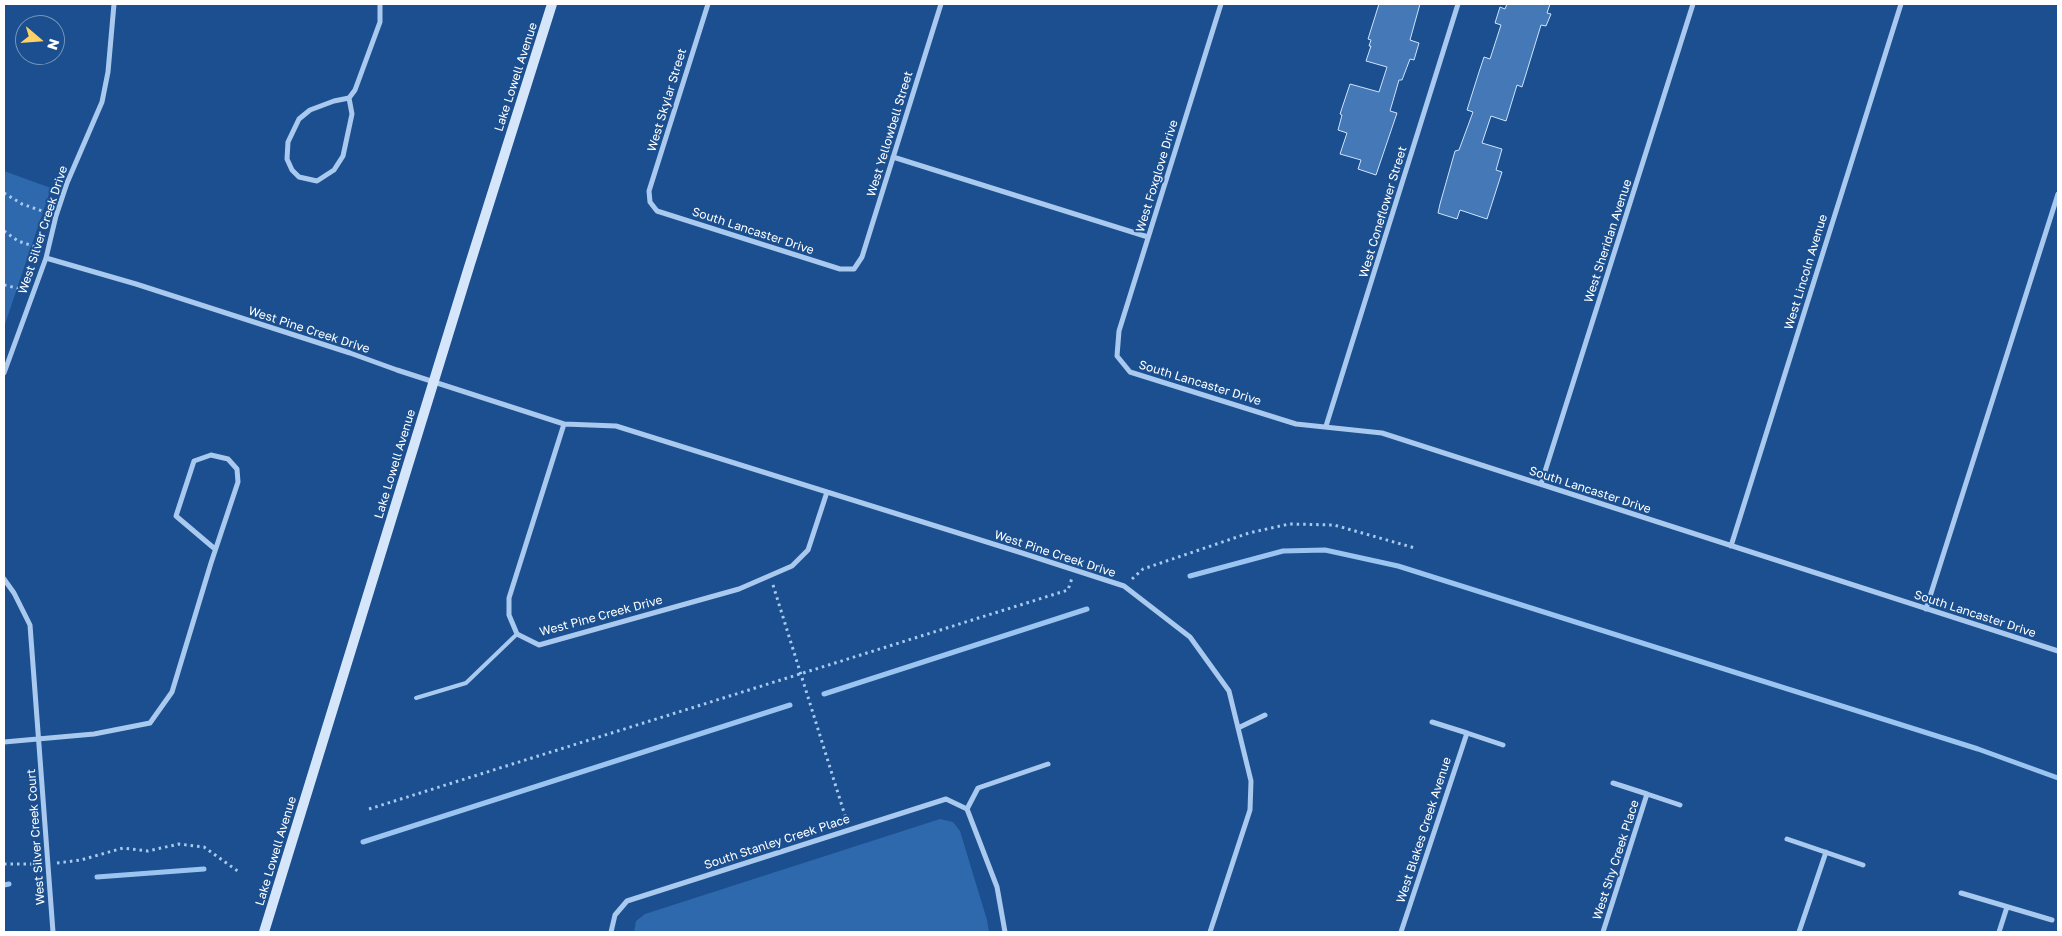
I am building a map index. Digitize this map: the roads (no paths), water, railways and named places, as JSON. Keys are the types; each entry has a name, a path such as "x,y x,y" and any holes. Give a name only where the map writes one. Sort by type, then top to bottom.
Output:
{"main road":[{"name":"Lake Lowell Avenue","path":"264,932 433,382 552,4"}],"street":[{"name":"West Silver Creek Drive","path":"4,373 46,258 56,216 67,183 102,102 108,72 114,4"},
{"path":"349,98 352,114 343,156 334,170 317,181 299,177 292,170 287,160 288,142 299,119 310,110 334,101 349,98 355,90 380,22 380,4"},
{"name":"West Skylar Street","path":"650,202 649,190 708,4"},
{"name":"West Yellowbell Street","path":"854,269 862,257 941,4"},
{"name":"West Foxglove Drive","path":"1118,356 1119,331 1222,4"},
{"name":"West Coneflower Street","path":"1326,426 1458,4"},
{"name":"West Sheridan Avenue","path":"1541,484 1693,4"},
{"name":"West Lincoln Avenue","path":"1731,546 1901,4"},
{"path":"893,157 1148,237"},
{"path":"1926,609 2058,194"},
{"name":"South Lancaster Drive","path":"650,202 657,211 840,269 854,269"},
{"name":"West Pine Creek Drive","path":"46,258 136,284 564,424 616,426 1124,586 1190,637 1229,691 1251,781 1250,810 1210,932"},
{"name":"South Lancaster Drive","path":"1118,356 1130,372 1296,424 1382,433 2058,651"},
{"path":"517,634 512,627 509,615 509,598 564,424"},
{"path":"4,742 94,734 150,724 172,692 215,549 238,482 237,470 228,459 211,455 194,461 176,516 215,549"},
{"name":"West Pine Creek Drive","path":"517,634 539,645 739,589 771,577 792,566 808,550 827,492"},
{"path":"4,579 14,593 30,625 40,740"},
{"path":"1238,728 1265,715"},
{"path":"1432,722 1503,745"},
{"name":"West Blakes Creek Avenue","path":"1401,932 1467,733"},
{"name":"West Silver Creek Court","path":"40,740 53,932"},
{"path":"1006,932 997,887 967,809 978,788 1048,764"},
{"name":"West Shy Creek Place","path":"1613,783 1680,805"},
{"name":"West Shy Creek Place","path":"1603,932 1648,794"},
{"name":"South Stanley Creek Place","path":"611,932 615,915 627,901 946,799 967,809"},
{"path":"1787,839 1864,865"},
{"path":"1799,932 1826,852"},
{"path":"1961,893 2052,920"},
{"path":"1999,932 2006,907"}],"lane":[{"path":"416,698 466,682 517,634"}],"waterway":[{"path":"1190,576 1283,551 1325,550 1398,566 1978,749 2058,778"},
{"path":"824,694 1087,609"},
{"path":"363,842 790,705"},
{"path":"97,877 204,869"},
{"path":"4,885 9,884"}]}
